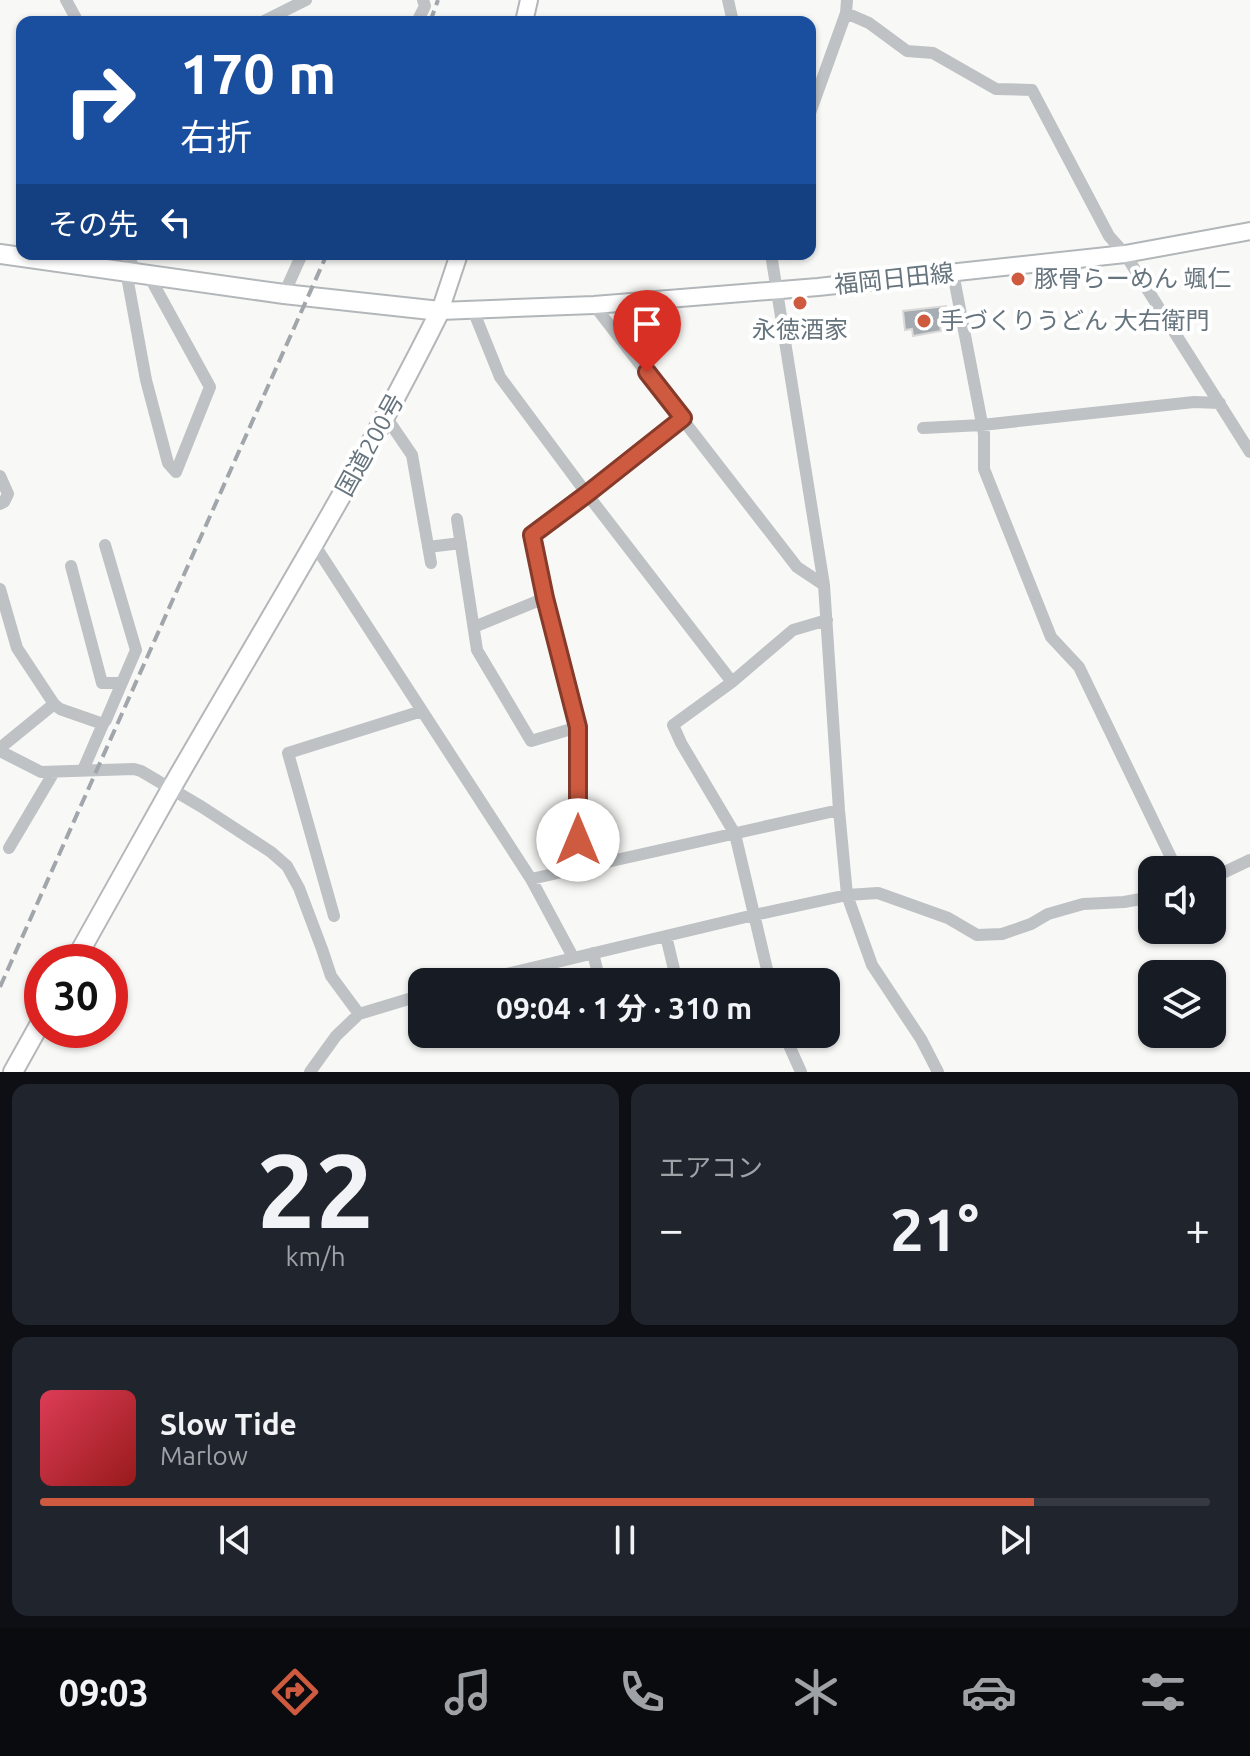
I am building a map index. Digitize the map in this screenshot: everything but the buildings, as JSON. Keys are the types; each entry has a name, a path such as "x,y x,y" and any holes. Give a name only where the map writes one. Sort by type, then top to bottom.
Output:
{"highway":[{"path":"57,260 134,268 284,294 440,311"},
{"name":"国道200号","path":"84,944 386,417 440,311"},
{"path":"13,1072 26,1048"}],"main road":[{"name":"福岡日田線","path":"440,311 594,305 818,287 1125,254 1250,231"},
{"path":"440,311 457,260"}],"street":[{"path":"274,16 306,0"},
{"path":"816,96 847,7 907,51 933,53 996,89 1032,90 1109,236 1125,254 1250,452"},
{"path":"284,294 299,260"},
{"path":"772,260 824,585 847,895 872,965 921,1039 938,1072"},
{"path":"134,268 210,387 176,472 168,463 146,380 134,268"},
{"path":"953,273 984,434 984,469 1051,637 1079,667 1170,856"},
{"path":"594,305 797,567 824,585"},
{"path":"473,310 500,377 732,682"},
{"path":"923,428 982,425 1194,402 1220,403"},
{"path":"386,417 412,455 431,563"},
{"path":"578,869 578,727 532,535 683,418"},
{"path":"0,476 8,494 0,504"},
{"path":"457,519 477,650 531,741 578,727"},
{"path":"428,547 461,543"},
{"path":"314,544 531,879 573,957"},
{"path":"83,770 136,650 105,545"},
{"path":"71,566 102,683 122,683"},
{"path":"0,589 17,648 54,704 103,724"},
{"path":"474,627 545,598"},
{"path":"767,968 735,834 673,725 732,682 793,630 827,620"},
{"path":"54,704 0,750 41,772 141,771 271,852 287,866 299,888 331,976 359,1014"},
{"path":"334,916 288,753 422,711"},
{"path":"9,848 54,772"},
{"path":"531,879 839,810"},
{"path":"1226,871 1250,860"},
{"path":"529,968 847,895 878,893 948,918 977,935 1002,934 1048,914 1083,904 1138,900"},
{"path":"666,936 674,968"},
{"path":"593,953 597,968"},
{"path":"310,1072 336,1036 359,1014 408,999"},
{"path":"790,1048 801,1072"}],"railway":[{"path":"432,16 438,0"},
{"path":"0,987 324,260"}],"place":[{"name":"豚骨らーめん 颯仁","path":"1018,279"},
{"name":"永徳酒家","path":"800,303"},
{"name":"手づくりうどん 大右衛門","path":"924,321"}],"route":[{"path":"578,840 578,727 532,535 683,418 647,372"}]}
